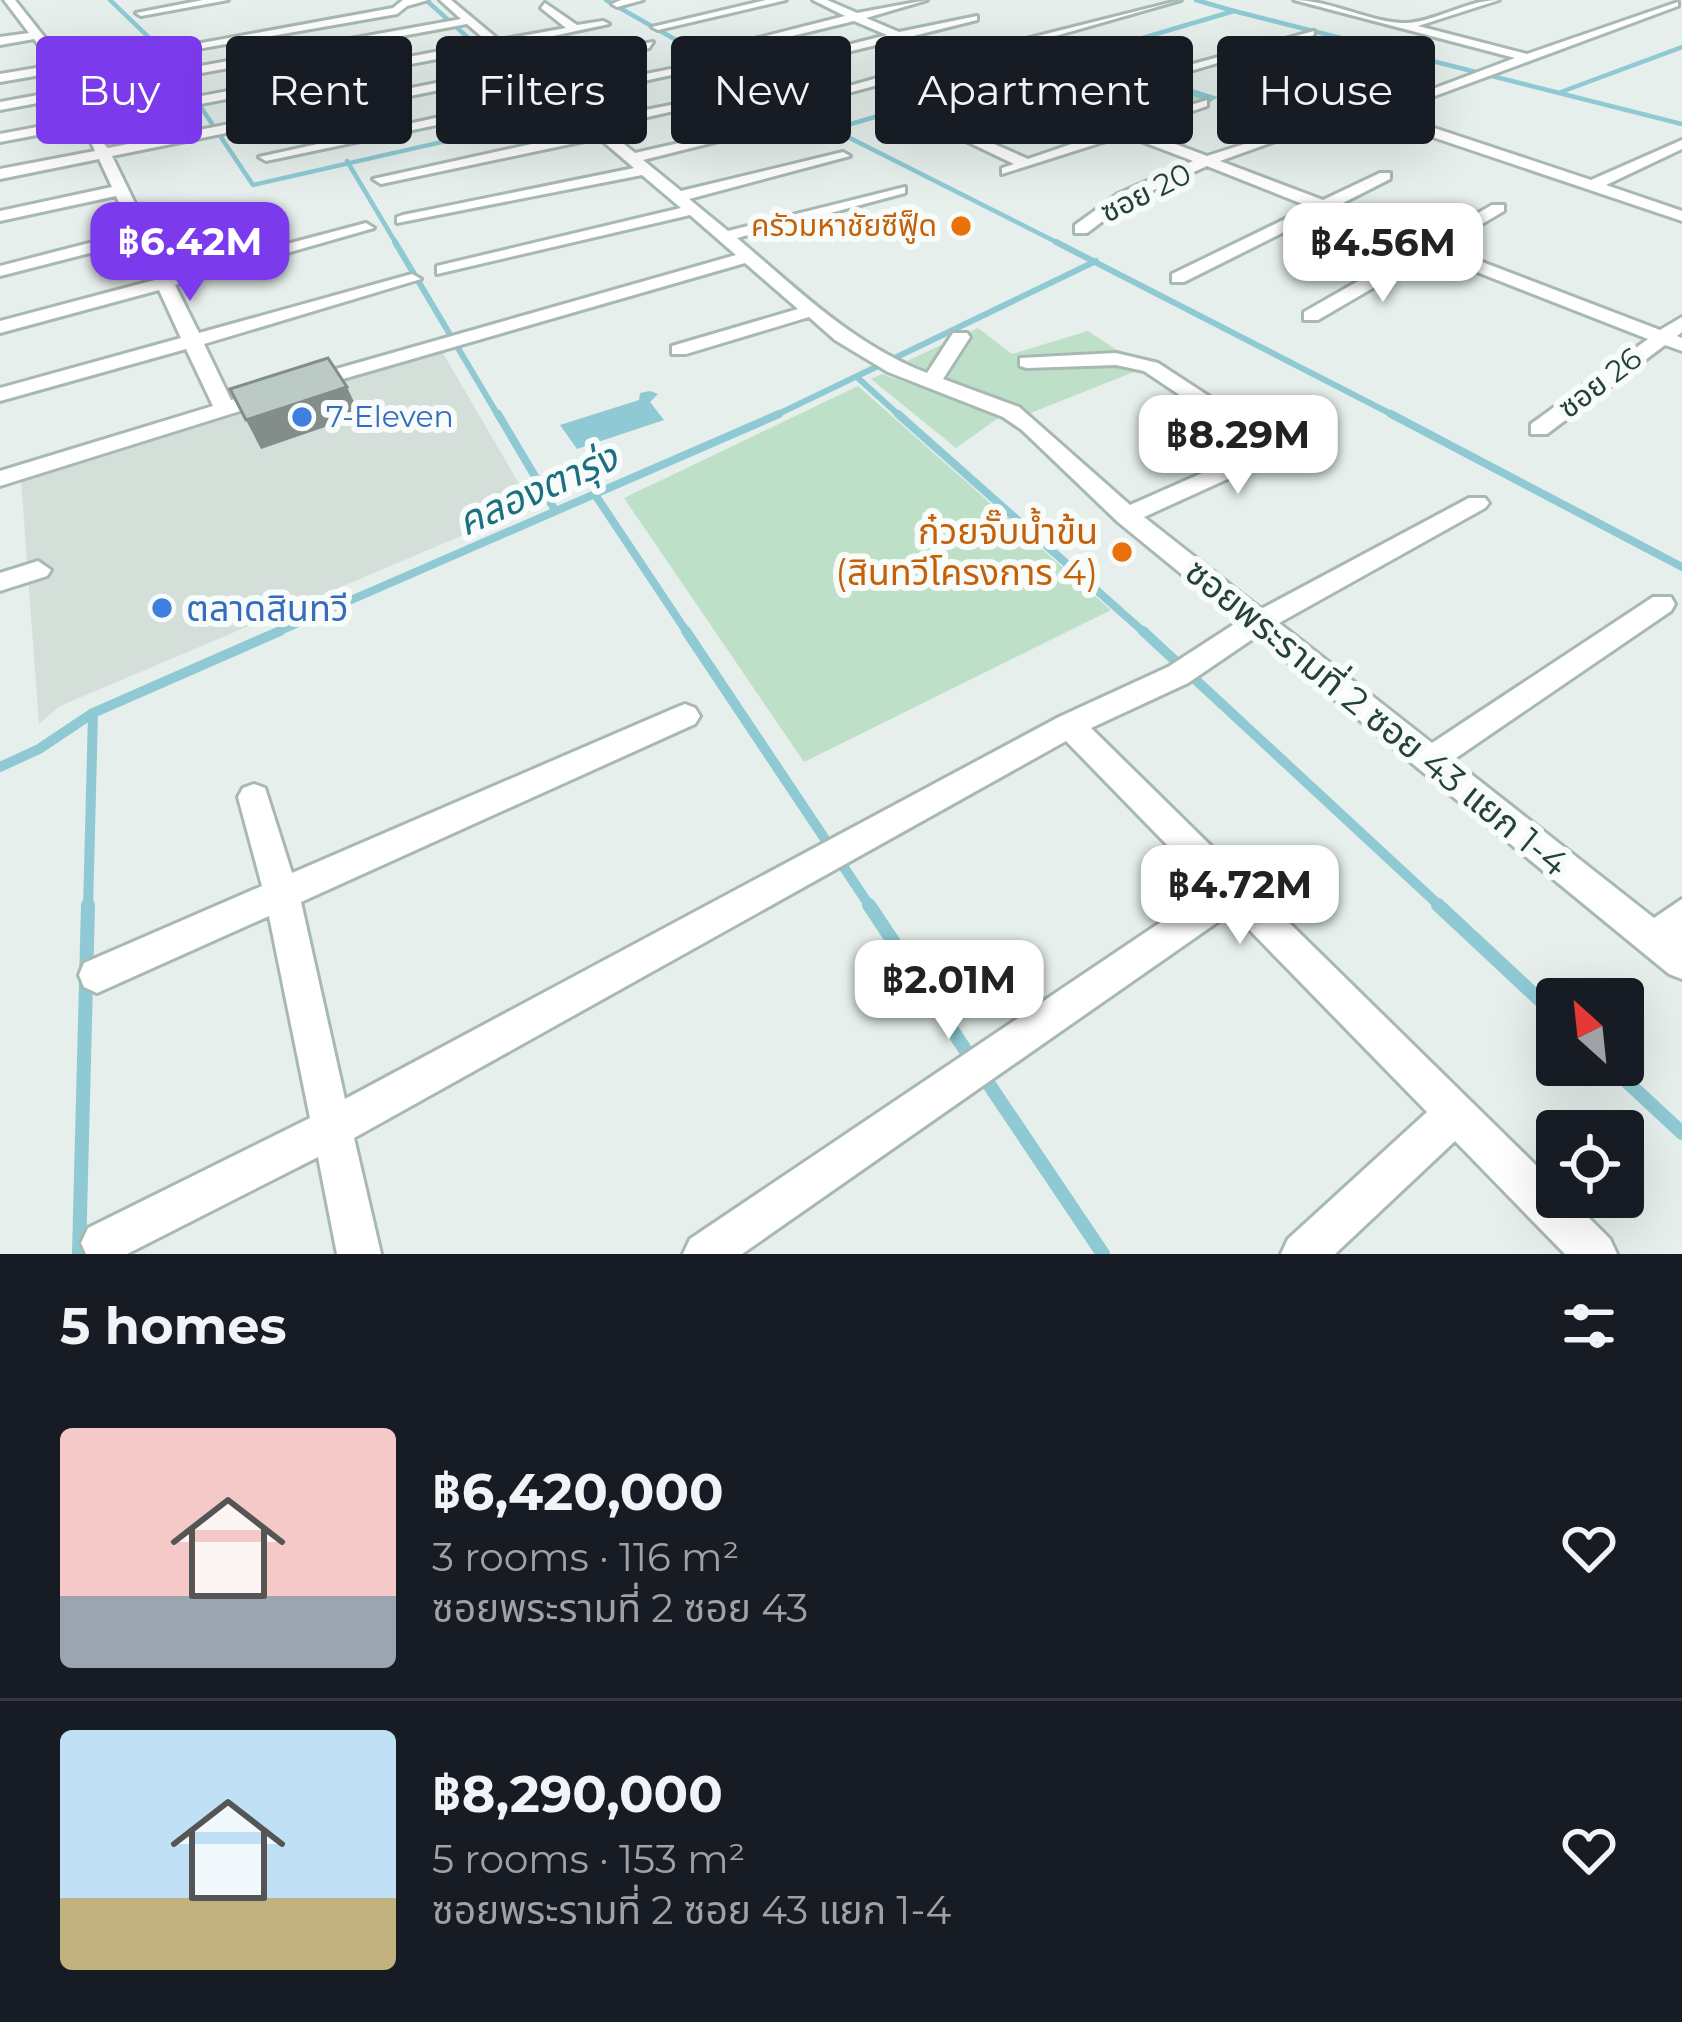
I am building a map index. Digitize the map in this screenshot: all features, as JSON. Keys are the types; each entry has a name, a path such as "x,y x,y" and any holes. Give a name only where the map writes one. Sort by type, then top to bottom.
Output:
{"street":[{"path":"0,41 36,35 9,0"},
{"path":"141,13 223,0"},
{"path":"211,27 385,0 423,0"},
{"name":"ซอยพระรามที่ 2 ซอย 43 แยก 1-4","path":"445,0 486,36"},
{"path":"617,4 638,0"},
{"path":"658,27 782,0"},
{"path":"818,0 896,35"},
{"path":"1299,0 1531,58"},
{"path":"1407,27 1494,0"},
{"path":"1659,0 1678,4"},
{"path":"774,36 922,1"},
{"path":"1042,36 1176,1"},
{"path":"202,44 397,11 404,3"},
{"path":"1678,4 1388,107 1384,114 1682,216"},
{"path":"545,6 575,29"},
{"path":"295,14 308,27"},
{"path":"0,19 21,16"},
{"path":"851,46 973,18"},
{"path":"384,36 468,21"},
{"path":"535,36 603,25"},
{"path":"1193,67 1310,34"},
{"path":"0,78 36,72"},
{"path":"0,174 436,85"},
{"path":"413,90 436,108"},
{"path":"0,106 36,99"},
{"path":"1193,106 1202,103"},
{"path":"266,157 436,121"},
{"path":"0,138 36,131"},
{"path":"99,144 225,409"},
{"path":"380,179 532,144"},
{"name":"ซอยพระรามที่ 2 ซอย 43 แยก 1-4","path":"615,144 869,353 1011,412 1030,425 1127,516 1668,951"},
{"path":"403,220 709,144"},
{"path":"982,144 1028,164"},
{"path":"1007,171 1085,144"},
{"path":"1168,144 1672,341"},
{"name":"ซอย 20","path":"1081,229 1103,211 1256,144"},
{"path":"1592,186 1681,144"},
{"path":"677,197 843,156"},
{"path":"1178,278 1385,176"},
{"path":"0,216 121,190"},
{"path":"723,237 899,190"},
{"path":"1311,316 1498,208"},
{"path":"442,270 692,210"},
{"path":"0,271 220,214"},
{"path":"0,327 365,228"},
{"path":"0,479 472,333 747,257"},
{"path":"0,395 412,279"},
{"path":"680,350 811,310"},
{"name":"ซอย 26","path":"1539,429 1672,341 1682,323"},
{"path":"932,381 960,337"},
{"path":"1027,362 1116,359 1151,367 1274,448"},
{"path":"1127,516 1325,426"},
{"path":"103,1243 330,1129 1069,724 1193,666 1258,622 1477,503"},
{"path":"0,582 38,570"},
{"path":"1430,760 1662,604"},
{"path":"97,975 685,716"},
{"path":"1069,724 1595,1254"},
{"path":"254,797 282,895 359,1254"},
{"path":"705,1254 1234,892"},
{"path":"1668,951 1682,915"},
{"path":"1303,1254 1456,1113"}],"shaded area":[{"name":"ตลาดสินทวี","path":"440,348 532,506 60,706 39,724 21,480"}],"green space":[{"path":"978,328 1012,354 1088,331 1144,368 1028,414 907,361"},
{"path":"882,374 1001,416 956,448 871,379"},
{"path":"858,386 1111,610 804,762 624,498"}],"water":[{"path":"640,393 658,394 650,402 664,420 577,449 560,425 639,400"}],"building":[{"path":"328,358 347,387 246,420 230,389"}],"waterway":[{"path":"110,0 164,52 253,185 348,163"},
{"path":"426,0 466,36"},
{"path":"606,0 834,130 1062,245"},
{"path":"1196,0 1234,11"},
{"path":"851,124 1234,11"},
{"path":"1234,11 1682,124"},
{"path":"1561,92 1682,47"},
{"path":"1193,91 1210,97"},
{"path":"348,163 436,143"},
{"path":"348,163 397,245"},
{"path":"395,242 499,417"},
{"path":"1056,242 1094,262"},
{"name":"คลองตารุ่ง","path":"772,417 1094,262"},
{"path":"1094,262 1397,417"},
{"path":"858,378 901,417"},
{"path":"498,414 555,510"},
{"name":"คลองตารุ่ง","path":"273,634 779,414"},
{"path":"898,414 1146,634"},
{"path":"1391,414 1682,567"},
{"path":"596,496 686,631"},
{"name":"คลองตารุ่ง","path":"0,767 39,749 93,713 280,631"},
{"path":"686,631 870,906"},
{"path":"1143,631 1442,908"},
{"path":"88,908 93,714"},
{"path":"79,1254 88,905"},
{"path":"1438,905 1536,996"},
{"path":"870,906 972,1060"},
{"path":"982,1074 1103,1254"},
{"path":"1632,1086 1682,1133"}],"place":[{"name":"ครัวมหาชัยซีฟู็ด","path":"961,226"},
{"name":"7-Eleven","path":"302,417"},
{"name":"ก๋วยจั๊บน้ำข้น (สินทวีโครงการ 4)","path":"1122,552"},
{"name":"ตลาดสินทวี","path":"162,608"}]}
